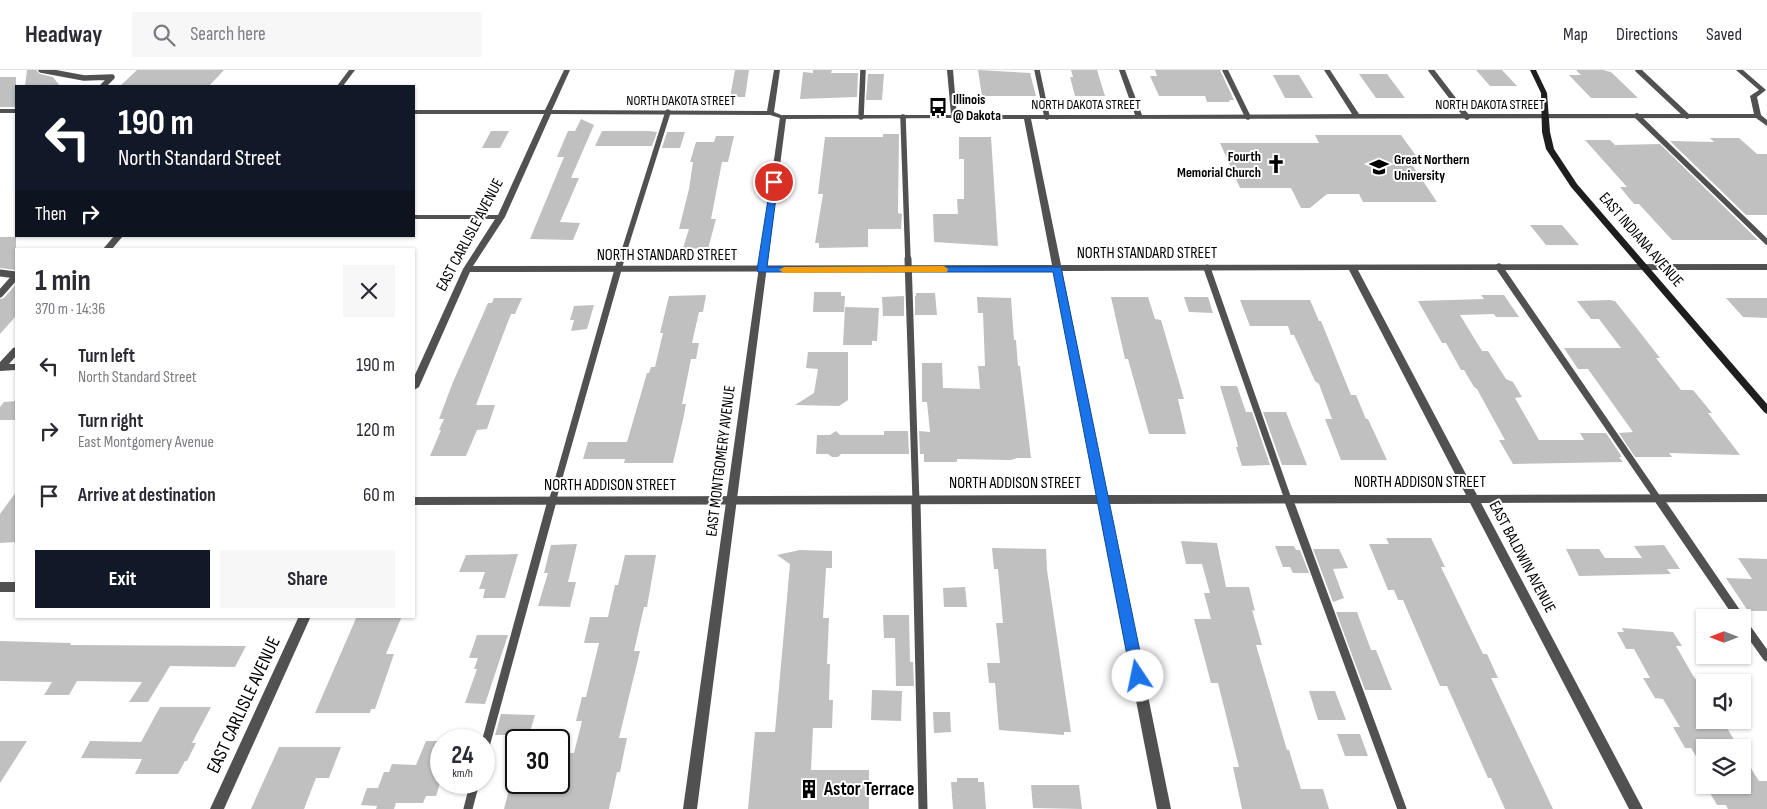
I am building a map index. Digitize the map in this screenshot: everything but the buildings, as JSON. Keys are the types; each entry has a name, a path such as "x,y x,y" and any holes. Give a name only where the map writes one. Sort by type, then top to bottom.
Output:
{"main road":[{"name":"EAST INDIANA AVENUE","path":"1533,70 1544,93 1546,132 1550,149 1574,185 1767,410"}],"street":[{"path":"341,85 352,70"},
{"name":"EAST CARLISLE AVENUE","path":"415,382 418,367 467,269 501,218 567,70"},
{"path":"770,114 777,70"},
{"path":"950,70 955,117"},
{"path":"1122,70 1139,117"},
{"path":"1327,70 1357,117"},
{"path":"1739,70 1765,90 1753,96 1758,116 1767,124"},
{"path":"0,111 15,111"},
{"name":"NORTH DAKOTA STREET","path":"415,112 668,112 770,114 783,117 1758,116"},
{"name":"EAST MONTGOMERY AVENUE","path":"690,809 783,117"},
{"path":"1027,117 1164,809"},
{"path":"415,217 501,218"},
{"path":"108,248 118,237"},
{"name":"EAST BALDWIN AVENUE","path":"1352,267 1636,809"},
{"name":"NORTH STANDARD STREET","path":"467,269 908,270 1767,267"},
{"path":"1,367 15,351"},
{"path":"1,367 15,367"},
{"name":"NORTH ADDISON STREET","path":"415,501 1767,498"},
{"path":"0,587 15,587"},
{"name":"EAST CARLISLE AVENUE","path":"217,809 305,618"}],"lane":[{"path":"41,70 84,78 112,78"},
{"path":"104,85 117,70"},
{"path":"861,117 863,70"},
{"path":"1037,70 1047,117"},
{"path":"1225,70 1248,117"},
{"path":"1431,70 1467,117"},
{"path":"1638,70 1687,116"},
{"path":"490,729 618,270 668,112"},
{"path":"1638,116 1767,242"},
{"path":"903,117 916,500 923,809"},
{"path":"1499,267 1734,609"},
{"path":"1207,268 1288,499 1402,809"},
{"path":"0,273 15,276"},
{"path":"0,294 15,277"},
{"path":"1751,635 1767,657"},
{"path":"468,809 472,794"}],"slow traffic":[{"path":"784,270 944,269"}],"place":[{"name":"Illinois @ Dakota","path":"938,107"},
{"name":"Fourth Memorial Church","path":"1276,164"},
{"name":"Great Northern University","path":"1379,167"},
{"name":"Astor Terrace","path":"809,789"}],"route":[{"path":"774,182 762,270 1057,269 1138,676"}]}
